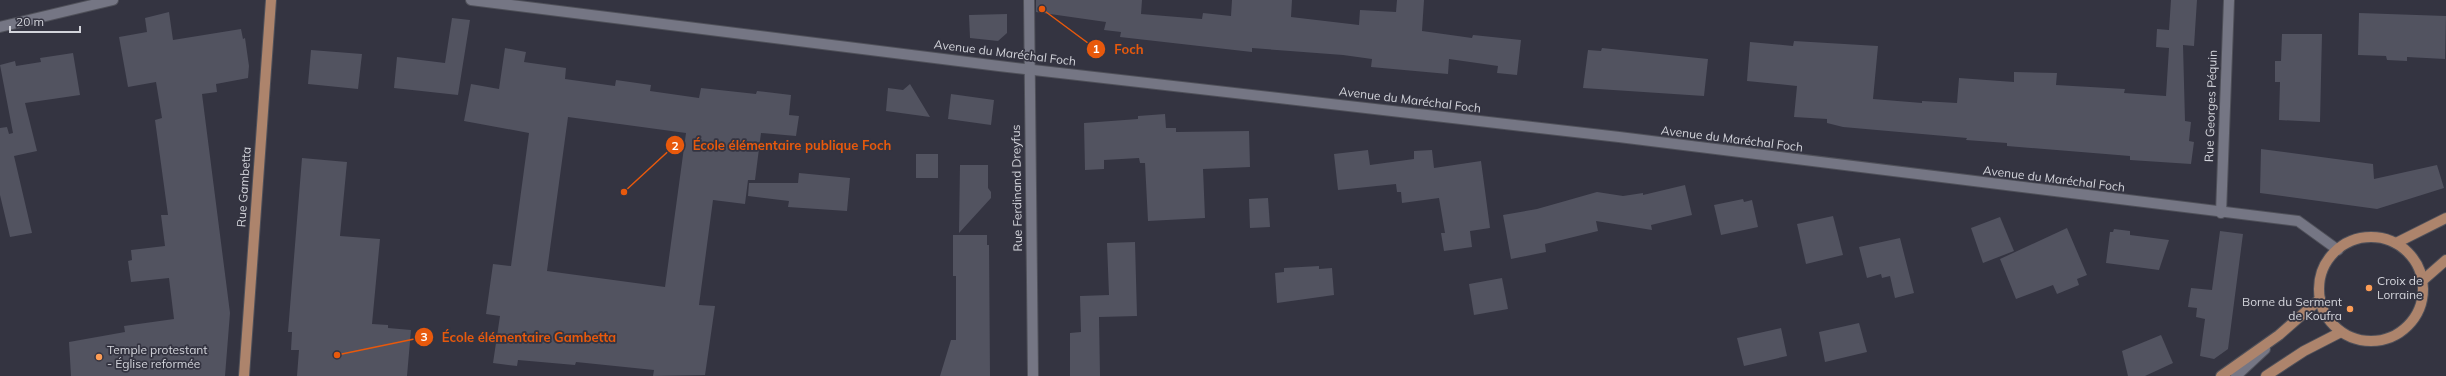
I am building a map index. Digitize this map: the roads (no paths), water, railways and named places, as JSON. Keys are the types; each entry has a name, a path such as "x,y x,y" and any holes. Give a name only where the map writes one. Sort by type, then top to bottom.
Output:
{"main road":[{"name":"Rue Gambetta","path":"244,376 271,0"},
{"path":"2396,243 2446,218"},
{"path":"2366,237 2396,243 2410,256 2418,268 2422,281 2422,298 2417,313 2408,326 2395,335 2379,340 2352,338 2341,332 2326,314 2320,300 2319,282 2324,266 2338,250 2349,242 2366,237"},
{"path":"2422,281 2446,260"},
{"path":"2221,376 2279,335 2320,300"},
{"path":"2266,376 2304,351 2341,332"}],"street":[{"path":"0,27 69,5 113,0"},
{"name":"Avenue du Maréchal Foch","path":"471,0 1030,69 1612,136 2221,213 2298,221 2338,250"},
{"name":"Rue Ferdinand Dreyfus","path":"1029,0 1033,376"},
{"name":"Rue Georges Péquin","path":"2221,213 2228,0"},
{"path":"2236,376 2279,335"}],"place":[{"name":"Foch","path":"1042,9"},
{"name":"École élémentaire publique Foch","path":"624,192"},
{"name":"Croix de Lorraine","path":"2369,288"},
{"name":"Borne du Serment de Koufra","path":"2350,309"},
{"name":"École élémentaire Gambetta","path":"337,355"},
{"name":"Temple protestant - Église reformée","path":"99,357"}]}
